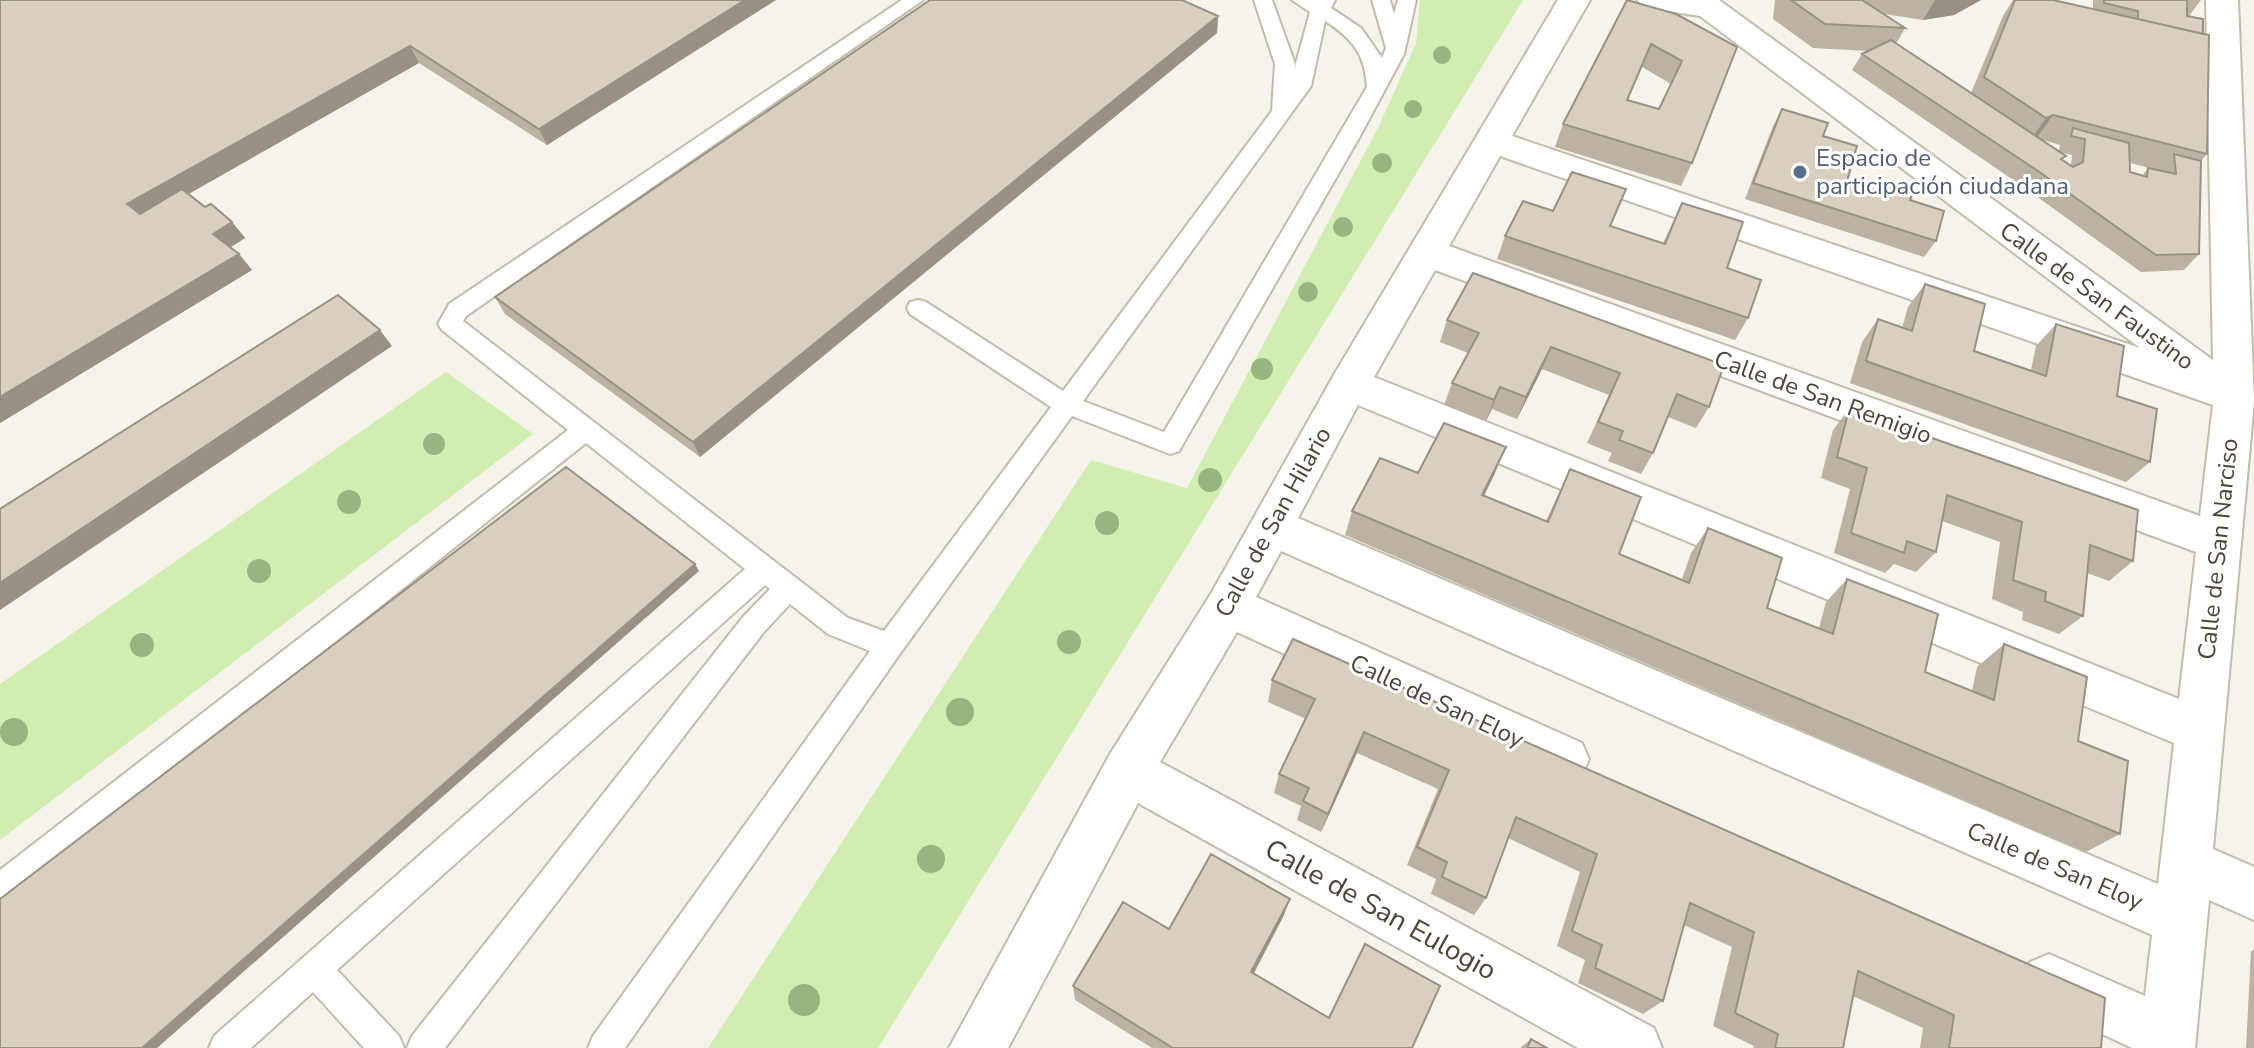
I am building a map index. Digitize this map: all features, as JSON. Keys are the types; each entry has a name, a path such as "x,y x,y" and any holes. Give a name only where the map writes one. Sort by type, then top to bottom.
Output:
{"street":[{"name":"Calle de San Hilario","path":"977,1048 1128,771 1228,606 1349,384 1574,0"},
{"name":"Calle de San Faustino","path":"1653,0 1721,9 2244,404"},
{"name":"Calle de San Narciso","path":"2168,1042 2219,542 2240,493 2244,404 2238,63 2222,0"},
{"path":"1492,141 2244,404"},
{"name":"Calle de San Remigio","path":"1426,252 2219,542"},
{"path":"1349,384 2199,730"},
{"name":"Calle de San Eloy","path":"1270,526 2180,920"},
{"name":"Calle de San Eloy","path":"1228,606 1604,778"},
{"name":"Calle de San Eulogio","path":"1128,771 1634,1048"},
{"path":"2186,863 2254,894"},
{"path":"2010,963 2168,1042"}],"lane":[{"path":"889,646 838,626 450,324 457,310 914,0"},
{"path":"1263,0 1285,64 1282,111"},
{"path":"1301,0 1322,5 1369,50 1378,71 1376,86"},
{"path":"1381,0 1392,31 1394,54"},
{"path":"918,308 1065,404 1170,444 1349,138 1394,54 1407,0"},
{"path":"605,1048 889,646 1301,86 1306,73 1309,44 1322,5"},
{"path":"0,889 585,430"},
{"path":"226,1048 765,568"},
{"path":"424,1048 753,625 789,587"},
{"path":"314,969 387,1048"}],"green space":[{"path":"1420,0 1523,0 878,1048 708,1048 1091,460 1187,488 1379,126 1416,43"},
{"path":"446,372 533,434 0,840 0,684"}],"building":[{"path":"0,0 745,0 539,129 410,46 127,204 140,214 182,189 205,207 211,204 232,222 213,234 239,254 0,397"},
{"path":"930,0 1182,0 1218,16 693,442 495,297"},
{"path":"1627,0 1676,14 1737,47 1692,163 1563,124","holes":["1651,44 1682,61 1659,109 1627,100"]},
{"path":"1791,0 1862,0 1905,28 1825,24"},
{"path":"2015,0 2053,0 2209,35 2207,154 2053,115 2046,118 1984,77"},
{"path":"2104,0 2187,0 2187,16 2203,19 2203,34 2138,19 2138,11 2104,3"},
{"path":"1891,40 2066,156 2061,159 2073,167 2083,162 2085,139 2071,136 2073,128 2129,143 2130,172 2147,177 2148,168 2176,174 2174,154 2201,161 2199,254 2156,255 2038,171 1862,54"},
{"path":"1782,109 1828,123 1823,136 1857,146 1847,181 1883,193 1886,184 1913,192 1910,200 1944,211 1936,241 1753,183"},
{"path":"1572,172 1626,189 1610,226 1665,244 1682,203 1743,222 1727,268 1761,280 1748,318 1505,236 1523,201 1553,211"},
{"path":"1473,273 1724,365 1709,407 1677,394 1653,453 1619,440 1623,431 1598,422 1620,373 1551,347 1526,397 1500,387 1494,400 1452,383 1479,333 1447,320"},
{"path":"1925,284 1985,304 1974,351 2046,376 2056,324 2124,346 2117,396 2157,409 2150,462 1866,361 1878,319 1912,331"},
{"path":"338,295 380,330 0,583 0,509"},
{"path":"1849,409 2138,510 2133,561 2090,545 2083,616 2045,601 2046,592 2013,580 2022,522 1947,495 1936,552 1907,541 1904,553 1851,533 1867,468 1837,457"},
{"path":"1444,423 1506,447 1482,495 1548,522 1570,469 1641,497 1619,554 1689,583 1708,528 1782,558 1767,608 1833,634 1847,579 1938,614 1925,672 1994,700 2004,644 2087,677 2078,741 2128,761 2120,834 1352,511 1380,458 1418,473"},
{"path":"566,467 695,564 142,1048 0,1048 0,899"},
{"path":"1293,639 2105,998 2101,1048 1949,1048 1954,1015 1858,971 1843,1048 1775,1048 1778,1034 1735,1013 1754,932 1690,903 1663,1001 1595,968 1602,945 1572,931 1597,854 1516,817 1486,898 1442,877 1447,862 1417,847 1449,770 1364,732 1328,814 1303,801 1309,788 1279,774 1315,699 1272,680"},
{"path":"1211,854 1290,899 1251,972 1329,1018 1365,944 1440,986 1412,1048 1173,1048 1073,986 1123,902 1169,929"},
{"path":"1531,1039 1547,1048 1527,1048"}],"place":[{"name":"Espacio de participación ciudadana","path":"1800,172"}]}
